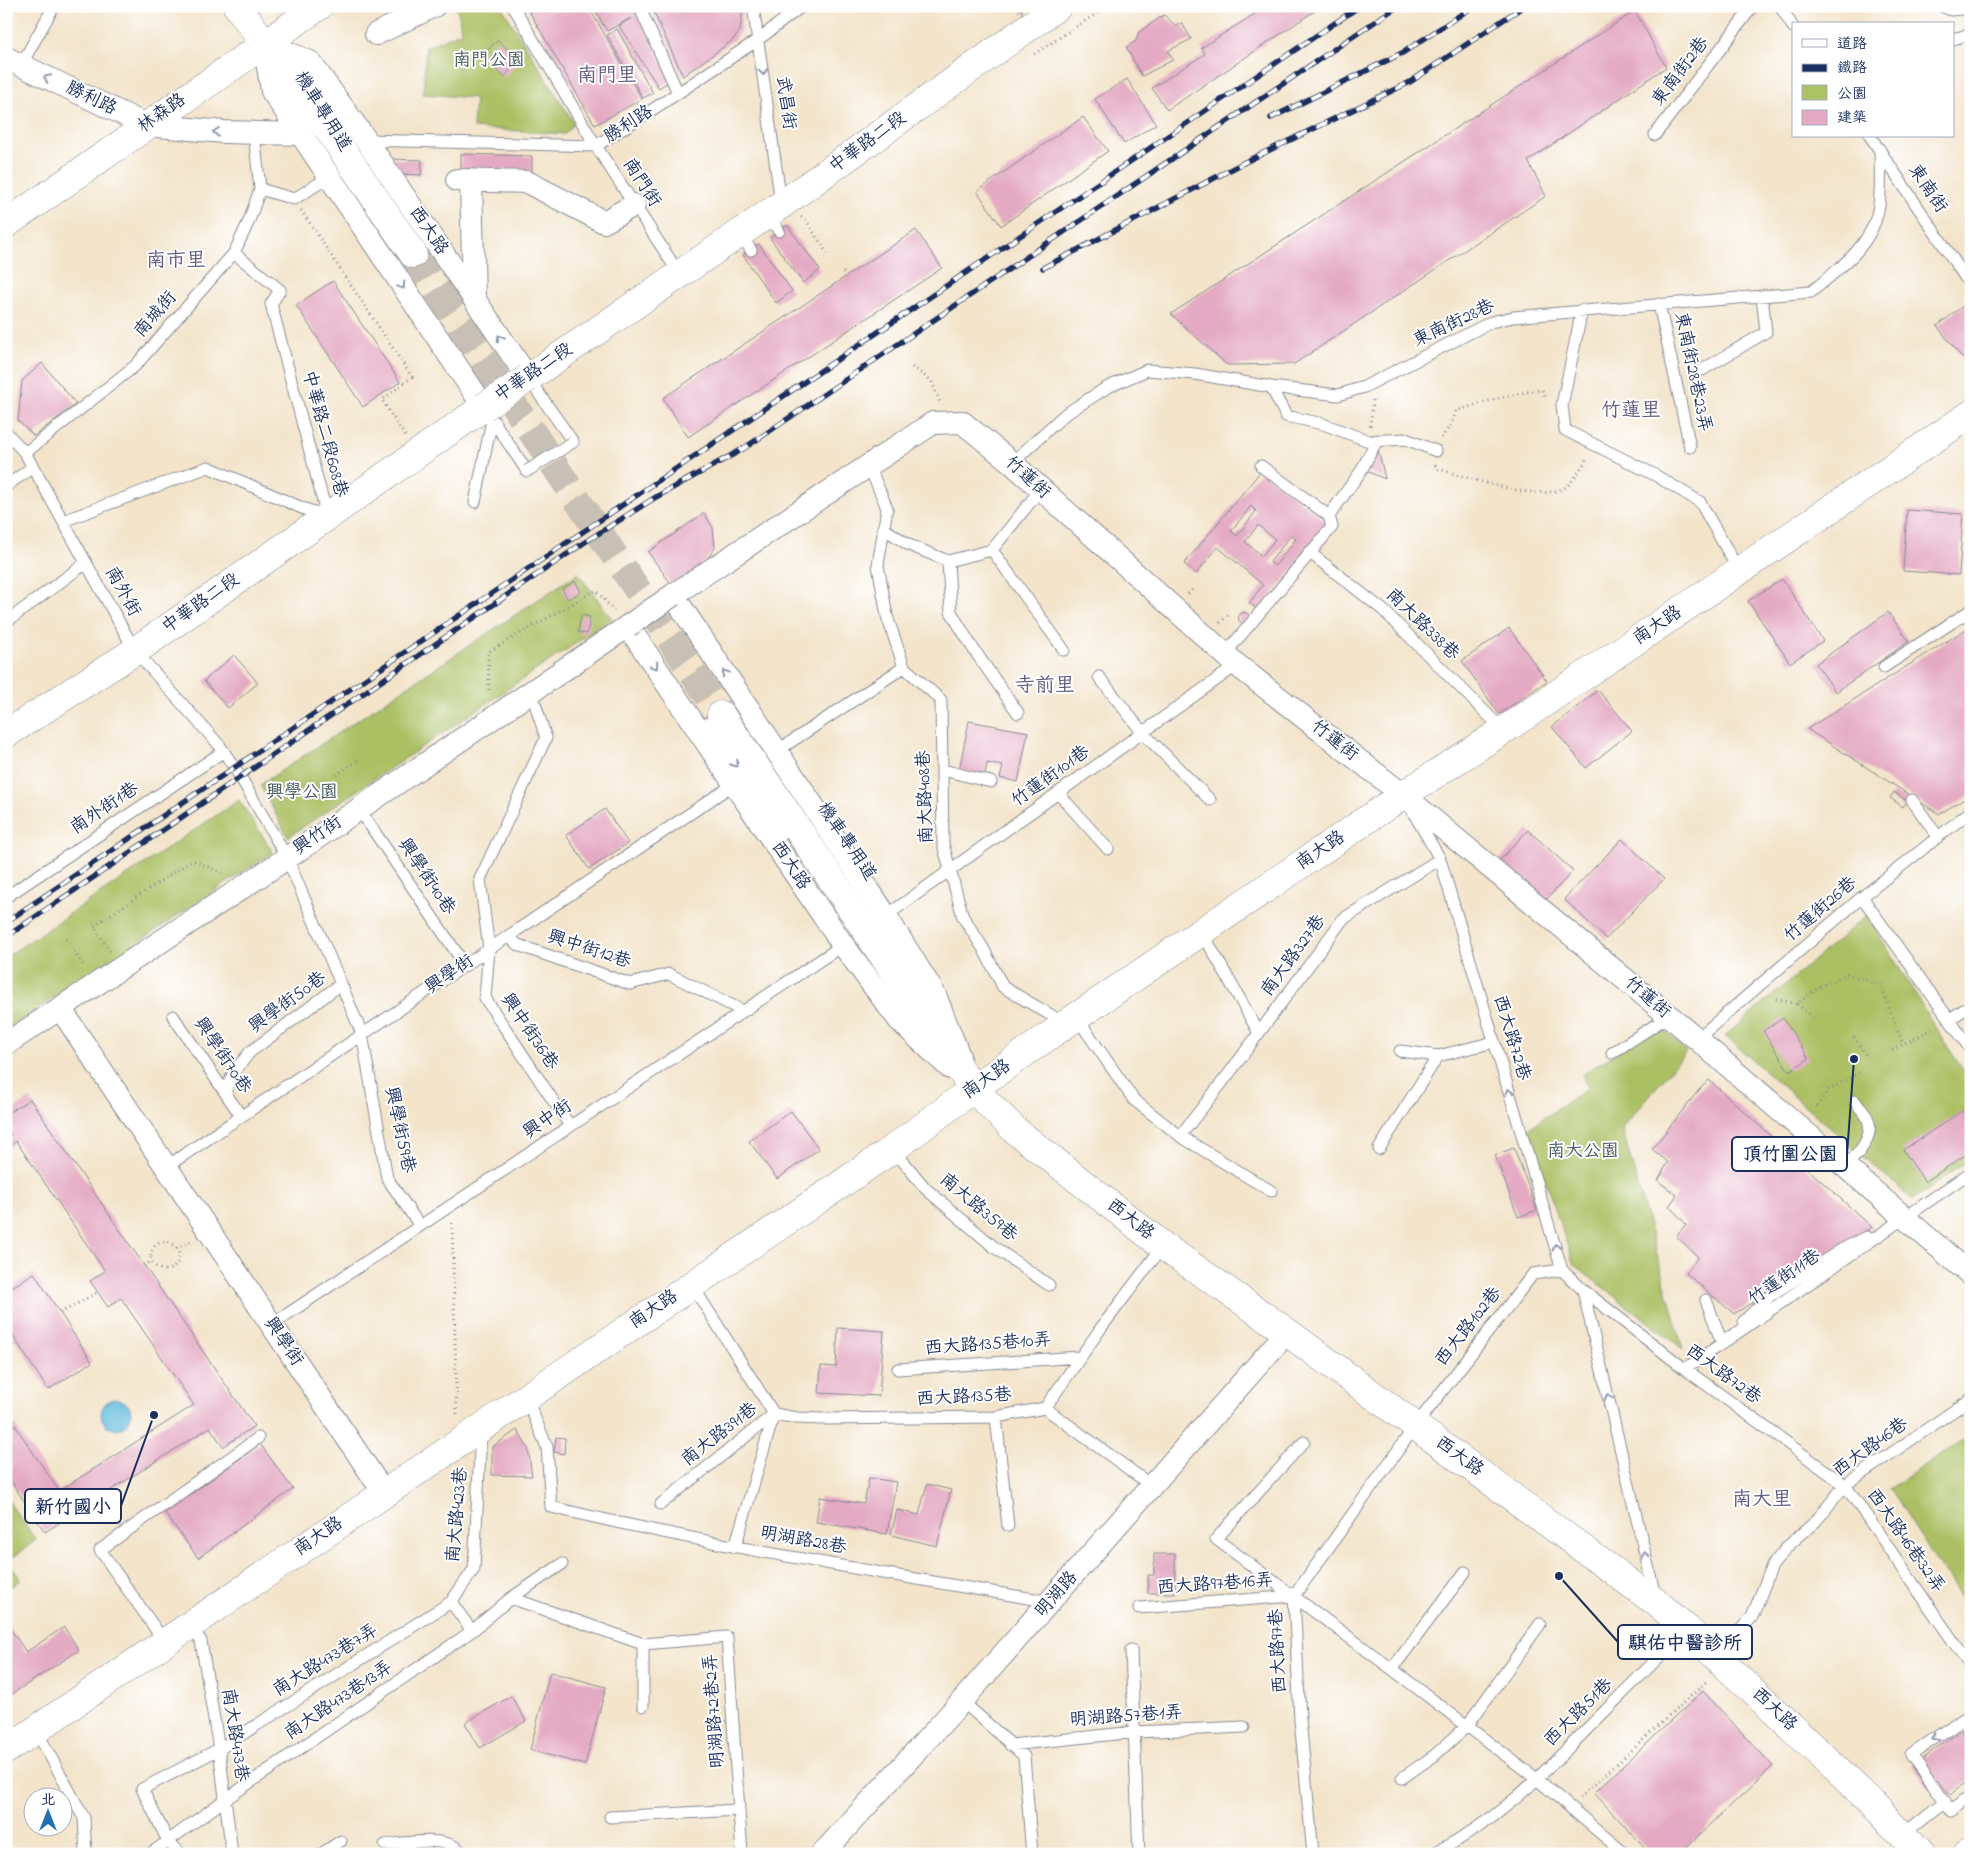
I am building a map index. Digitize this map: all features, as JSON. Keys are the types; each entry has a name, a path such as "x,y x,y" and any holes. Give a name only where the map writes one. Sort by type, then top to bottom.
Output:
{"street":[{"name":"林森路","path":"6,224 319,6"},
{"path":"376,34 434,6"},
{"name":"中華路二段","path":"6,734 134,651 417,453 488,413 528,378 680,275 746,242 776,217 1058,6"},
{"name":"西大路","path":"242,8 264,43 330,132 413,254"},
{"name":"西大路","path":"264,43 272,91 488,413"},
{"name":"西大路","path":"264,43 310,62 366,140 528,378"},
{"name":"勝利路","path":"14,62 146,125 224,132 300,134"},
{"path":"474,299 464,180 527,182 604,222 634,205"},
{"name":"南大路","path":"6,1750 164,1641 894,1149 973,1089 1066,1024 1403,795 1504,730 1971,414"},
{"name":"竹蓮街","path":"628,626 933,423 962,422 1012,464 1231,660 1403,795 1697,1039 1971,1275"},
{"name":"西大路","path":"673,595 886,916 935,995 973,1089"},
{"name":"西大路","path":"628,626 843,945 899,1020 1016,1131 1163,1246 1416,1425 1657,1603 1872,1803 1911,1844"},
{"name":"興竹街","path":"6,1044 287,858 628,626"},
{"name":"西大路","path":"720,714 973,1089"},
{"name":"興學街","path":"60,1008 384,1493"},
{"name":"明湖路","path":"822,1854 1051,1602 1287,1332"},
{"path":"1966,1854 1971,1850"}],"lane":[{"path":"14,62 54,6"},
{"name":"南門街","path":"513,6 596,146 680,275"},
{"path":"639,6 678,93"},
{"name":"武昌街","path":"753,6 759,39 776,217"},
{"name":"勝利路","path":"366,140 596,146 759,39 802,6"},
{"name":"東南街2巷","path":"1655,135 1753,6"},
{"path":"1780,6 1792,25"},
{"path":"1941,6 1951,10 1971,8"},
{"path":"1954,39 1971,34"},
{"name":"南城街","path":"25,453 136,365 234,253 249,221 260,189 254,133"},
{"name":"東南街","path":"1871,138 1971,286"},
{"name":"東南街28巷","path":"1012,464 1064,415 1106,388 1147,370 1195,374 1271,387 1338,395 1375,381 1491,322 1513,317 1811,292 1867,240 1878,211 1880,150"},
{"path":"260,189 294,199 329,177"},
{"name":"中華路二段608巷","path":"63,521 208,467 302,508 327,516 271,304 280,290 234,253"},
{"path":"1702,370 1766,332 1762,296"},
{"name":"東南街28巷23弄","path":"1659,304 1690,447"},
{"path":"1582,310 1562,405 1565,430 1655,475 1700,502 1739,571"},
{"name":"西大路","path":"488,413 527,471 573,442 528,378"},
{"path":"1271,387 1286,416 1323,424 1373,441 1406,439 1434,451"},
{"path":"474,502 488,413"},
{"name":"南外街","path":"6,432 25,453 134,651 224,751 287,858 340,984"},
{"path":"1328,516 1361,471 1373,441"},
{"path":"777,751 904,667 887,616 878,565 887,508 869,466"},
{"path":"1231,660 1309,552 1332,527 1328,516 1261,466"},
{"path":"6,486 33,467"},
{"path":"883,528 909,545 948,561 992,550 1040,490"},
{"path":"992,550 1064,650"},
{"name":"南大路338巷","path":"1309,552 1383,610 1504,730"},
{"path":"948,561 951,612 974,650 1018,714"},
{"path":"6,622 86,563"},
{"path":"1884,667 1971,610"},
{"name":"竹蓮街101巷","path":"886,916 1143,733 1231,660"},
{"name":"南大路408巷","path":"904,667 941,700 943,844 964,917 983,948 1003,987 1066,1024"},
{"path":"1099,677 1143,733 1210,800"},
{"name":"興中街36巷","path":"531,691 546,738 480,880 489,949 485,998 570,1126"},
{"path":"720,714 888,994 899,1020"},
{"name":"機車專用道","path":"720,714 917,978 935,995"},
{"name":"南外街1巷","path":"6,897 224,751"},
{"path":"943,770 990,782"},
{"name":"興學街","path":"166,1167 734,784"},
{"path":"1058,793 1108,848"},
{"name":"西大路72巷","path":"1403,795 1440,859 1562,1270 1583,1290 1685,1369 1845,1485"},
{"path":"1912,800 1938,837"},
{"name":"興學街40巷","path":"359,809 465,965"},
{"name":"竹蓮街26巷","path":"1697,1039 1862,896 1971,811"},
{"name":"南大路327巷","path":"1180,1136 1343,919 1440,859"},
{"path":"1862,896 1971,1050"},
{"name":"南大路327巷","path":"1202,932 1259,1033"},
{"name":"興中街12巷","path":"508,936 518,946 630,984 669,974 743,1011"},
{"name":"興中街","path":"271,1324 843,945"},
{"name":"興學街50巷","path":"225,1092 234,1072 250,1052 340,984 362,1034"},
{"path":"1950,1019 1971,1005"},
{"name":"興學街70巷","path":"173,1016 241,1116"},
{"path":"1612,1053 1669,1016"},
{"path":"1066,1024 1082,1025 1134,1100 1180,1136 1271,1191"},
{"name":"興學街59巷","path":"362,1034 388,1178 420,1226"},
{"path":"1400,1051 1438,1056 1494,1042"},
{"path":"1379,1149 1438,1056"},
{"path":"1846,1166 1856,1157 1868,1138 1868,1119 1855,1101"},
{"name":"南大路359巷","path":"894,1149 926,1189 994,1246 1049,1285"},
{"name":"竹蓮街11巷","path":"1685,1369 1971,1172"},
{"path":"1152,1486 1045,1408 1080,1357 1163,1246"},
{"name":"西大路102巷","path":"1416,1425 1532,1274 1562,1270"},
{"name":"南大路391巷","path":"661,1504 774,1414 692,1285"},
{"path":"1583,1290 1657,1603"},
{"path":"1706,1300 1722,1343"},
{"name":"西大路135巷10弄","path":"898,1369 1080,1357"},
{"name":"明湖路28巷","path":"526,1397 546,1447 551,1507 634,1528 1051,1602"},
{"name":"西大路46巷","path":"1721,1661 1752,1618 1772,1566 1788,1546 1816,1521 1845,1485 1971,1400"},
{"name":"西大路135巷","path":"774,1414 797,1418 823,1419 996,1417 1045,1408"},
{"path":"735,1547 774,1414"},
{"path":"996,1417 1008,1526"},
{"name":"西大路97巷","path":"1313,1854 1300,1720 1294,1596 1416,1425"},
{"name":"南大路423巷","path":"451,1602 474,1568 481,1427"},
{"path":"164,1641 100,1550 258,1438"},
{"path":"1304,1442 1216,1539 1538,1780 1625,1854"},
{"name":"西大路46巷32弄","path":"1845,1485 1971,1667"},
{"path":"451,1602 472,1631 510,1598 562,1564"},
{"path":"1392,1669 1465,1572"},
{"name":"西大路97巷16弄","path":"1139,1608 1294,1596"},
{"path":"510,1598 643,1644 643,1706"},
{"name":"南大路473巷7弄","path":"168,1841 142,1789 219,1749 451,1602"},
{"path":"1402,1778 1435,1755 1466,1726 1540,1624"},
{"name":"南大路473巷","path":"190,1625 201,1641 219,1749 232,1854"},
{"name":"西大路51巷","path":"1432,1854 1460,1840 1502,1812 1538,1780 1687,1629"},
{"name":"南大路473巷13弄","path":"150,1854 226,1799 472,1631"},
{"name":"明湖路72巷2弄","path":"643,1644 728,1637 742,1854"},
{"path":"1131,1650 1139,1854"},
{"path":"962,1701 1024,1756 1032,1854"},
{"path":"1971,1732 1962,1719 1911,1755 1952,1811 1971,1797"},
{"name":"明湖路57巷1弄","path":"1010,1745 1135,1732 1244,1727"},
{"path":"36,1730 84,1818 86,1854"},
{"path":"1911,1844 1945,1802"},
{"path":"610,1817 739,1810"},
{"path":"168,1841 181,1854"},
{"path":"321,1854 341,1841"},
{"path":"386,1845 426,1841 452,1844 463,1854"}],"path":[{"path":"1034,54 1099,12 1099,6"},
{"path":"294,199 412,377 382,400 417,453"},
{"path":"776,217 805,219 830,256"},
{"path":"843,272 846,275"},
{"path":"912,366 932,380"},
{"path":"1373,441 1375,381"},
{"path":"1564,426 1553,416 1550,405 1542,390 1527,391 1497,398 1456,411 1450,426 1434,451 1435,464 1438,469 1514,490 1543,493 1565,488 1584,466 1591,443"},
{"path":"489,690 488,652 596,590 628,626"},
{"path":"336,775 358,760"},
{"path":"110,952 94,926 192,860 222,873"},
{"path":"66,939 85,969"},
{"path":"1797,1004 1817,988 1847,974 1880,984 1903,1044"},
{"path":"1776,999 1797,1004 1813,1017"},
{"path":"1892,1050 1950,1019"},
{"path":"1854,1037 1866,1055"},
{"path":"1817,1107 1828,1090 1859,1073"},
{"path":"452,1205 455,1402 459,1442"},
{"path":"160,1243 173,1245 178,1252 178,1262 167,1270 158,1268 152,1261 151,1252 160,1243"},
{"path":"144,1266 152,1261"},
{"path":"60,1314 98,1292"},
{"path":"6,1351 18,1344"},
{"path":"1570,1808 1721,1661"}],"green space":[{"name":"南門公園","path":"454,6 501,6 574,123 565,134 473,128 475,98 423,94 426,47 461,32 459,14"},
{"name":"興學公園","path":"578,573 612,619 288,837 260,785"},
{"name":"興學公園","path":"239,800 273,852 6,1030 6,957"},
{"path":"1867,915 1936,1029 1971,1082 1971,1158 1913,1200 1725,1036"},
{"name":"南大公園","path":"1660,1024 1686,1052 1622,1128 1683,1349 1574,1265 1528,1129 1588,1088 1582,1075"},
{"path":"1971,1435 1971,1613 1889,1489"},
{"path":"6,1498 36,1540 13,1557 6,1547"},
{"path":"6,1559 21,1580 6,1590"}],"water":[{"path":"116,1399 127,1403 131,1414 127,1425 116,1429 105,1425 101,1414 105,1403"}],"building":[{"path":"526,6 588,6 642,99 595,125"},
{"path":"593,6 635,6 671,80 659,88 619,26 631,18 607,31"},
{"path":"651,6 743,6 740,31 733,40 683,76"},
{"path":"1022,6 1035,6 1022,15"},
{"path":"1267,6 1322,6 1167,110 1152,88 1205,54 1201,48"},
{"path":"1635,11 1666,67 1528,161 1546,196 1294,364 1227,365 1171,314"},
{"path":"1164,15 1176,26 1182,23 1191,39 1168,51 1173,60 1142,76 1126,47 1136,41 1139,32"},
{"path":"617,29 653,93 643,98 607,35"},
{"path":"498,40 519,61 504,77 482,56"},
{"path":"1127,79 1156,124 1124,144 1095,99"},
{"path":"1083,117 1108,151 1001,226 977,191"},
{"path":"461,154 532,156 532,179 461,177"},
{"path":"389,159 422,160 421,175 398,174"},
{"path":"787,225 820,270 803,283 770,238"},
{"path":"916,230 942,268 688,437 663,398"},
{"path":"759,244 792,291 776,303 743,255"},
{"path":"333,281 400,382 363,407 296,305"},
{"path":"1968,302 1971,306 1971,369 1937,326"},
{"path":"42,363 76,404 34,436 18,421 22,381"},
{"path":"1377,444 1385,479 1362,469"},
{"path":"1261,471 1329,524 1259,611 1249,603 1263,585 1218,547 1196,574 1184,564","holes":["1251,506 1256,511 1237,536 1231,531","1258,525 1275,539 1262,556 1245,542","1291,535 1296,539 1275,566 1270,562"]},
{"path":"1907,510 1963,514 1959,575 1903,571"},
{"path":"704,513 713,528 715,548 704,563 672,585 648,552"},
{"path":"1782,579 1823,641 1790,663 1748,601"},
{"path":"575,581 581,592 568,599 562,589"},
{"path":"1244,612 1250,618 1244,624 1238,618"},
{"path":"1888,612 1909,641 1836,692 1816,664"},
{"path":"581,615 590,617 587,634 578,632"},
{"path":"1971,626 1971,795 1939,814 1807,729"},
{"path":"1509,628 1547,681 1499,714 1462,661"},
{"path":"234,655 258,683 228,708 204,681"},
{"path":"1598,690 1632,731 1586,768 1552,727"},
{"path":"969,721 1028,732 1018,782 1000,778 1003,766 987,763 985,775 959,770"},
{"path":"1894,792 1907,801 1903,807 1890,798"},
{"path":"605,809 628,843 589,869 566,835"},
{"path":"1528,830 1573,871 1543,903 1499,861"},
{"path":"1622,839 1664,879 1606,939 1564,899"},
{"path":"1783,1018 1809,1059 1789,1071 1763,1031"},
{"path":"1709,1080 1872,1227 1734,1314 1686,1273 1698,1257 1676,1236 1686,1224 1669,1206 1677,1195 1658,1181 1668,1162 1652,1149"},
{"path":"30,1099 254,1426 223,1447 210,1427 45,1532 6,1474 6,1412 59,1491 194,1405 121,1298 108,1307 90,1281 105,1271 16,1141 6,1150 6,1138 11,1135 6,1128 6,1114"},
{"path":"791,1111 819,1149 777,1179 749,1141"},
{"path":"1962,1111 1971,1124 1971,1151 1925,1182 1903,1150"},
{"path":"1514,1148 1537,1210 1518,1217 1495,1155"},
{"path":"1971,1183 1971,1206 1967,1201"},
{"path":"34,1273 92,1362 48,1390 6,1325 6,1291"},
{"path":"838,1328 884,1331 879,1396 819,1393 821,1366 836,1367"},
{"path":"517,1430 528,1448 532,1476 492,1475 492,1447"},
{"path":"556,1437 565,1438 564,1454 554,1452"},
{"path":"260,1444 293,1489 198,1558 165,1513"},
{"path":"869,1478 896,1482 887,1534 816,1522 820,1497 864,1504"},
{"path":"927,1484 951,1490 937,1546 891,1535 897,1510 919,1515"},
{"path":"1154,1554 1175,1554 1175,1593 1148,1593 1148,1575 1154,1575"},
{"path":"6,1622 26,1652 64,1627 79,1650 6,1698"},
{"path":"550,1672 606,1687 585,1765 530,1750"},
{"path":"1703,1691 1773,1766 1679,1854 1651,1854 1594,1793"},
{"path":"511,1696 526,1721 480,1748 465,1723"},
{"path":"1960,1730 1971,1744 1971,1780 1950,1795 1938,1779 1927,1788 1911,1767"}],"tunnel":[{"path":"413,254 721,715"}],"railway":[{"path":"6,922 1360,6"},
{"path":"6,937 585,542 656,497 743,449 1398,6"},
{"path":"1271,118 1404,52 1474,6"},
{"path":"1043,268 1245,162 1410,82 1524,6"}],"place":[{"name":"頂竹圍公園","path":"1854,1059"},
{"name":"新竹國小","path":"154,1415"},
{"name":"騏佑中醫診所","path":"1559,1576"}],"district":[{"name":"南門里","path":"607,76"},
{"name":"南市里","path":"176,261"},
{"name":"竹蓮里","path":"1631,411"},
{"name":"寺前里","path":"1045,686"},
{"name":"南大里","path":"1762,1500"}]}
